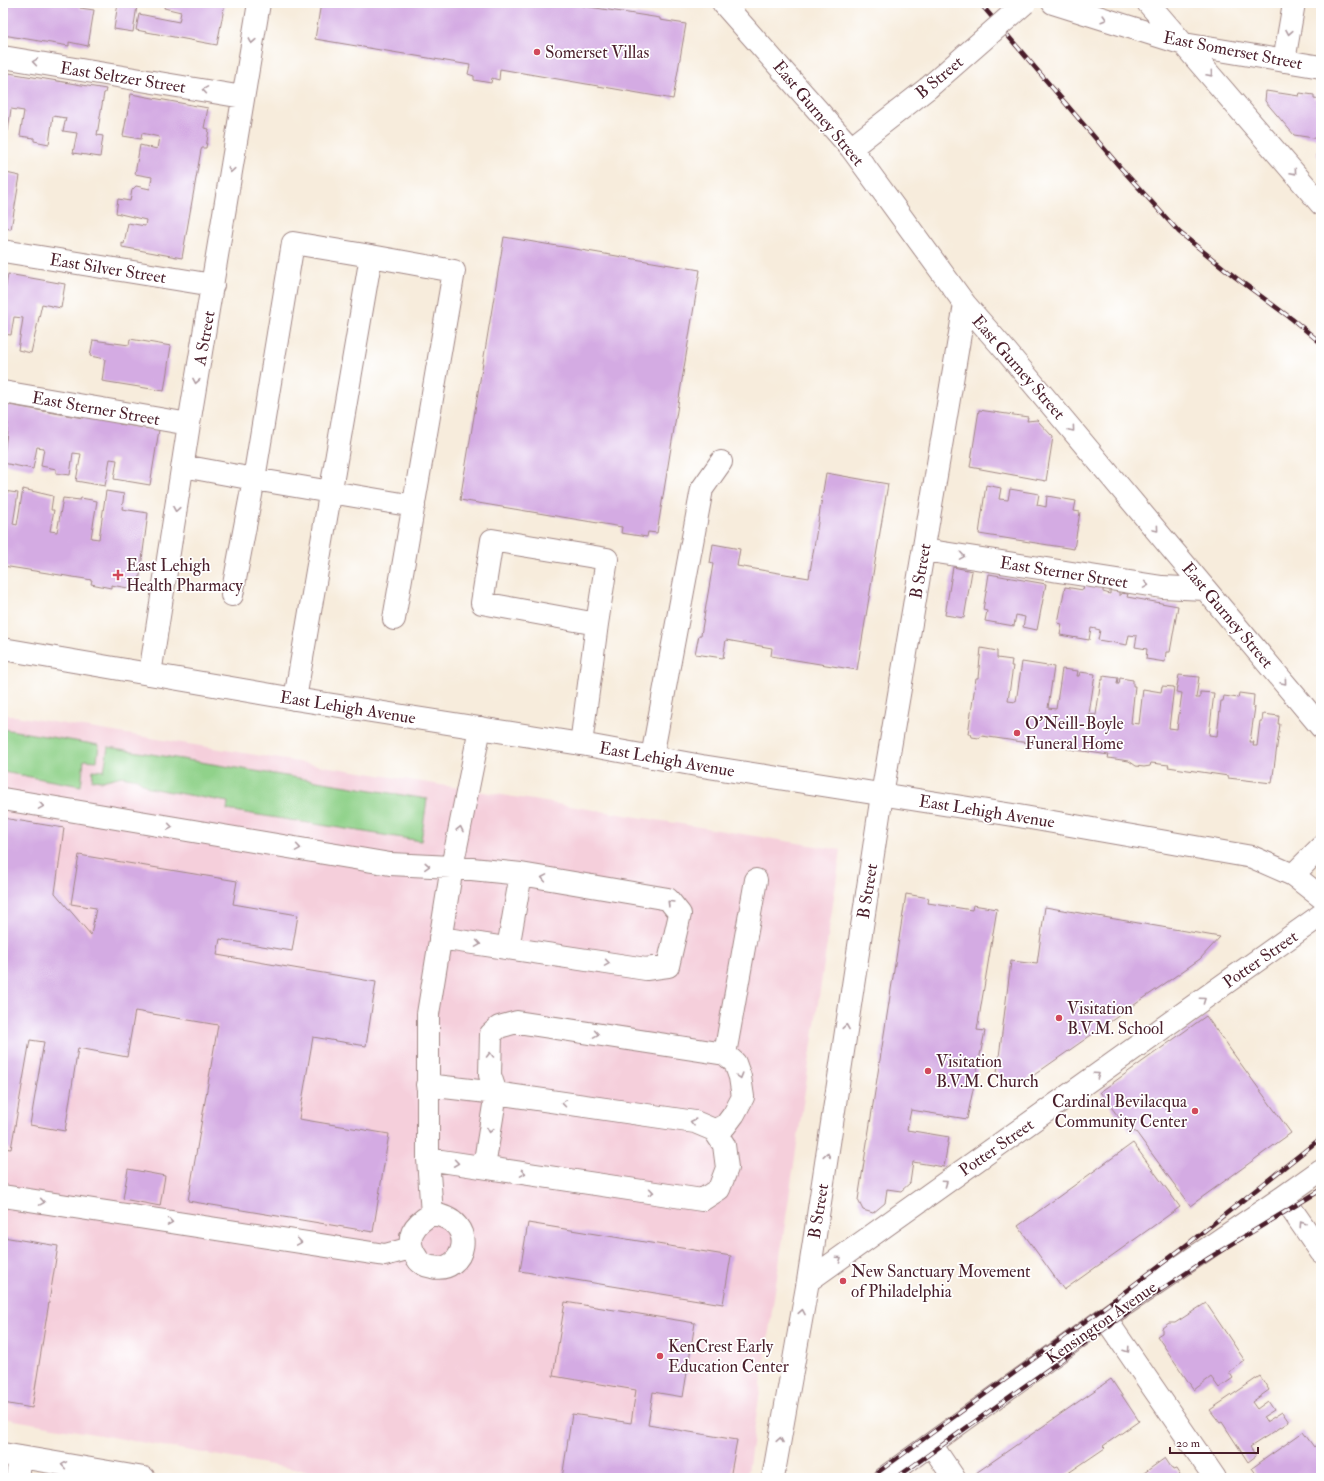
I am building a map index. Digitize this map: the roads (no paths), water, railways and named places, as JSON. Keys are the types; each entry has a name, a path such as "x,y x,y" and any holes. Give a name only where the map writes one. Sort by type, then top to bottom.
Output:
{"street":[{"name":"A Street","path":"150,674 189,424 259,3"},
{"name":"East Gurney Street","path":"723,3 851,148 965,304 1016,362 1321,727"},
{"name":"B Street","path":"851,148 928,88 1025,3"},
{"name":"East Somerset Street","path":"1053,3 1184,44 1321,67"},
{"path":"1148,3 1321,204"},
{"path":"1284,61 1294,3"},
{"name":"East Seltzer Street","path":"3,57 243,97"},
{"path":"232,595 254,479 292,243 454,271 394,619"},
{"name":"East Silver Street","path":"3,251 213,285"},
{"path":"295,699 371,256"},
{"name":"B Street","path":"773,1478 808,1281 882,794 965,304"},
{"name":"East Sterner Street","path":"3,392 189,424"},
{"path":"652,757 702,489 721,462"},
{"path":"183,466 414,506"},
{"path":"581,744 607,559 492,540 482,603 597,624"},
{"name":"East Sterner Street","path":"924,550 1162,587 1205,589"},
{"name":"East Lehigh Avenue","path":"3,649 295,699 1013,815 1252,857 1293,875 1321,897"},
{"path":"432,1214 428,1159 428,1014 452,867 480,728"},
{"path":"3,800 390,864 452,867 521,874 668,899 680,914 668,966 646,969 440,938"},
{"path":"1293,875 1321,846"},
{"path":"508,948 521,874"},
{"path":"725,1054 756,880"},
{"name":"Potter Street","path":"808,1281 1321,915"},
{"path":"484,1167 496,1093 490,1075 491,1034 499,1027 517,1022 725,1054 735,1063 740,1077 744,1097 725,1126 714,1130"},
{"path":"427,1085 496,1093 695,1122 714,1130 724,1145 727,1168 719,1190 702,1200 428,1159"},
{"name":"Kensington Avenue","path":"884,1478 1105,1318 1284,1197 1321,1170"},
{"path":"3,1196 385,1255 411,1248"},
{"path":"1284,1197 1321,1252"},
{"path":"432,1214 444,1215 452,1220 460,1229 464,1244 459,1257 451,1265 436,1268 426,1266 418,1260 411,1248 411,1238 416,1225 432,1214"},
{"path":"1105,1318 1215,1478"},
{"path":"931,1444 954,1478"},
{"path":"13,1463 144,1478"}],"railway":[{"path":"980,3 1119,166 1179,232 1321,343"},
{"path":"870,1478 1102,1309 1189,1243 1321,1138"},
{"path":"896,1478 1141,1303 1209,1258 1321,1190"}],"place":[{"name":"Somerset Villas","path":"537,52"},
{"name":"East Lehigh Health Pharmacy","path":"118,575"},
{"name":"O'Neill-Boyle Funeral Home","path":"1017,733"},
{"name":"Visitation B.V.M. School","path":"1059,1018"},
{"name":"Visitation B.V.M. Church","path":"928,1071"},
{"name":"Cardinal Bevilacqua Community Center","path":"1195,1111"},
{"name":"New Sanctuary Movement of Philadelphia","path":"843,1281"},
{"name":"KenCrest Early Education Center","path":"660,1356"}]}
